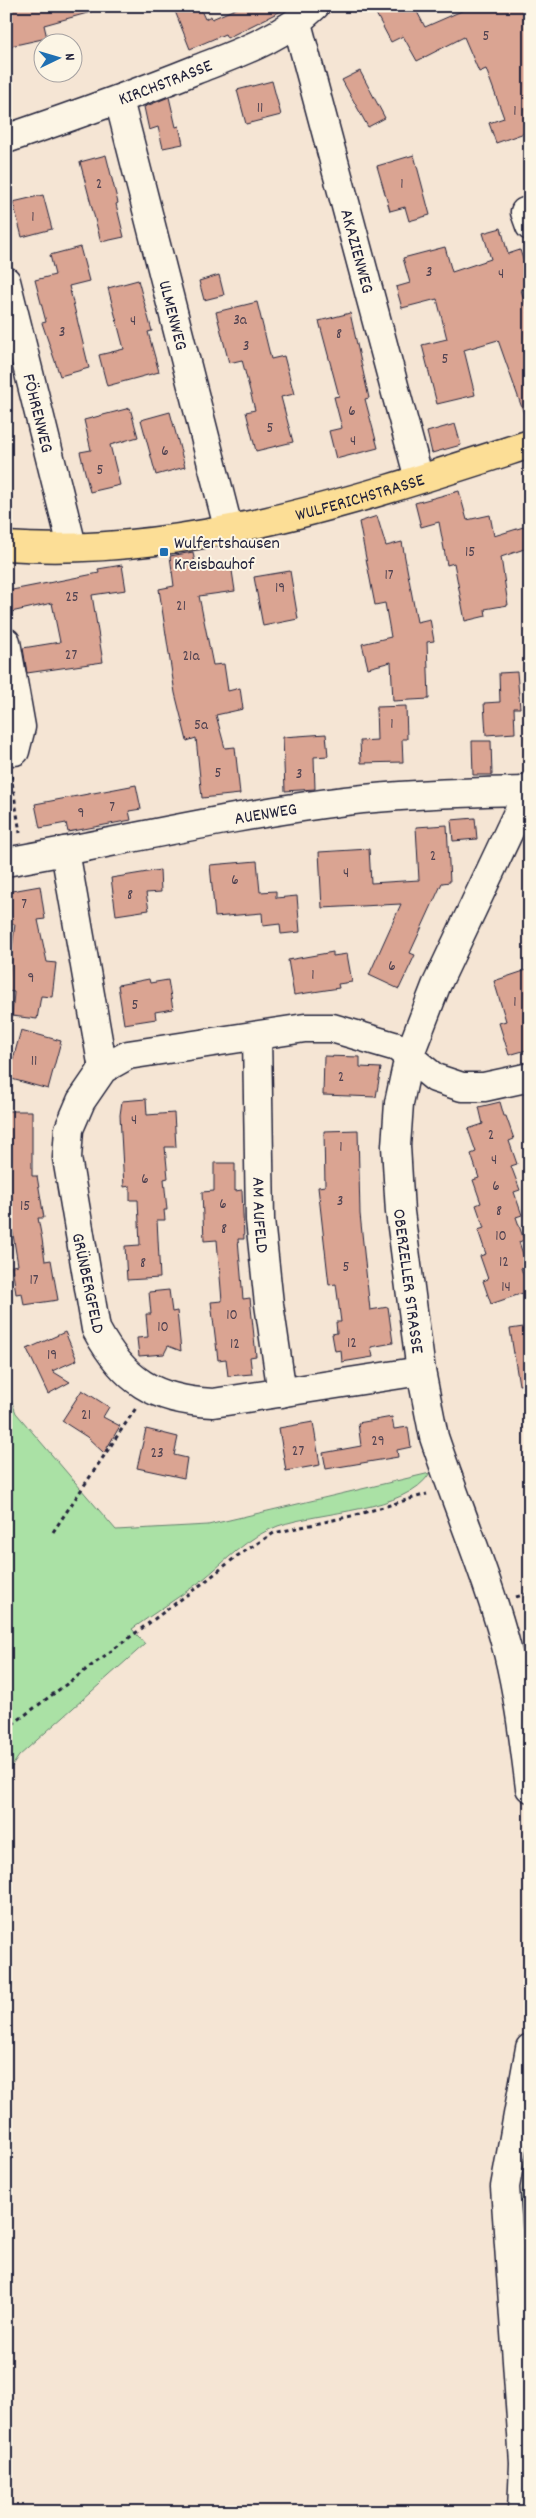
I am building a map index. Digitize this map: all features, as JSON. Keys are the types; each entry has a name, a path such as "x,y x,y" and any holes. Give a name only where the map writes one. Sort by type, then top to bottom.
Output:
{"main road":[{"name":"WULFERICHSTRASSE","path":"6,546 72,546 164,542 229,531 419,479 530,444"}],"street":[{"name":"KIRCHSTRASSE","path":"6,139 119,100 270,40 306,15"},
{"name":"AKAZIENWEG","path":"306,15 419,479"},
{"name":"ULMENWEG","path":"119,100 229,531"},
{"name":"FÖHRENWEG","path":"6,280 72,546"},
{"path":"6,642 21,727 15,752"},
{"name":"AUENWEG","path":"15,860 206,824 343,802 416,795 529,790"},
{"name":"OBERZELLER STRASSE","path":"529,790 436,986 409,1056 399,1103 396,1146 407,1274 421,1371 434,1437 494,1603 508,1653 521,1710 530,1788"},
{"path":"65,851 103,1070"},
{"name":"GRÜNBERGFELD","path":"421,1371 213,1403 192,1402 167,1396 142,1386 109,1353 96,1329 67,1158 69,1129 81,1101 103,1070 128,1055 304,1028 332,1028 397,1047 435,1078 462,1088 484,1087 530,1077"},
{"name":"AM AUFELD","path":"257,1036 260,1220 269,1304 282,1393"},
{"path":"522,2512 524,2463 505,2187 527,2061"}],"path":[{"path":"15,752 11,777 15,860"},
{"path":"53,1532 139,1403 132,1399 142,1386"},
{"path":"6,1729 237,1556 274,1533 356,1515 452,1487"}],"green space":[{"path":"6,1387 16,1413 116,1530 208,1525 430,1473 418,1486 402,1496 361,1508 296,1521 278,1526 256,1536 201,1581 132,1629 145,1644 19,1756 6,1775"},
{"path":"526,2142 530,2143 530,2419 520,2226"}],"building":[{"path":"6,6 90,6 91,12 44,25 46,32 32,32 32,41 6,47"},
{"path":"173,6 199,6 205,19 211,16 212,19 242,6 291,6 227,38 225,34 190,49"},
{"path":"372,6 414,6 425,27 473,6 530,6 530,131 496,143 489,123 504,118 486,69 479,72 464,37 417,61 403,36 391,42"},
{"path":"360,71 385,118 368,127 342,80"},
{"path":"272,81 281,115 246,124 237,90"},
{"path":"169,97 176,127 179,126 183,144 163,148 158,127 149,130 144,107"},
{"path":"106,155 124,237 101,242 80,162"},
{"path":"414,155 430,215 409,221 405,207 390,211 377,166"},
{"path":"43,195 52,229 22,237 13,202"},
{"path":"501,228 508,254 520,250 530,281 530,288 521,290 530,318 530,422 527,422 498,340 464,350 475,395 437,404 422,345 447,339 437,299 402,308 396,287 410,283 403,258 445,247 452,272 491,259 483,233"},
{"path":"80,247 89,281 69,286 89,368 60,376 42,323 46,322 35,280 55,275 50,255"},
{"path":"219,275 224,295 204,300 199,281"},
{"path":"138,280 152,331 148,332 159,372 107,386 99,355 124,349 108,288"},
{"path":"257,302 271,359 284,356 294,394 281,397 293,442 256,451 246,412 255,410 242,360 229,363 216,312"},
{"path":"350,313 369,398 365,399 378,448 336,459 329,431 342,428 334,397 339,396 319,321"},
{"path":"130,408 138,437 110,445 120,485 90,492 80,452 91,450 84,420"},
{"path":"170,412 185,467 156,475 141,420"},
{"path":"455,424 461,445 432,453 427,432"},
{"path":"459,491 467,520 490,515 494,536 530,525 530,547 501,557 508,605 485,609 486,616 465,621 454,563 447,565 439,522 421,527 415,503"},
{"path":"377,516 386,546 402,542 417,622 430,619 434,641 427,642 429,699 393,701 391,662 368,668 362,644 391,637 385,603 375,605 359,522"},
{"path":"193,552 196,569 231,564 235,591 199,596 213,665 224,664 228,691 240,688 243,709 216,715 225,748 235,747 240,794 202,798 196,738 187,741 175,693 159,589 174,586 170,556"},
{"path":"122,565 126,590 92,595 103,662 27,673 23,648 60,642 52,603 11,612 7,591 99,573 98,569"},
{"path":"290,571 298,619 263,626 254,577"},
{"path":"517,672 520,708 514,708 515,733 486,735 484,703 500,702 499,673"},
{"path":"406,706 407,739 402,739 403,762 361,763 360,741 377,740 376,707"},
{"path":"326,734 328,756 314,757 315,789 285,791 283,737"},
{"path":"472,741 491,741 492,775 473,775"},
{"path":"136,785 141,809 129,811 131,820 68,832 66,823 40,828 35,804"},
{"path":"475,818 477,839 453,841 451,820"},
{"path":"447,825 450,882 442,883 410,953 415,955 399,989 369,975 401,904 322,908 319,852 369,849 371,883 419,880 416,827"},
{"path":"257,861 260,892 276,891 276,898 297,896 300,932 281,934 280,924 263,926 262,913 215,917 210,865"},
{"path":"160,870 161,892 146,893 149,910 116,915 111,878"},
{"path":"40,886 45,919 38,920 47,962 56,963 52,997 41,996 37,1019 12,1016 14,992 7,991 15,924 8,925 6,892"},
{"path":"333,952 333,956 347,954 352,982 338,984 339,988 294,995 288,960"},
{"path":"530,969 530,1049 509,1055 499,1023 506,1021 494,981"},
{"path":"149,979 150,983 168,980 173,1009 155,1012 156,1019 124,1024 118,985"},
{"path":"21,1030 61,1041 48,1089 8,1078"},
{"path":"324,1056 360,1057 360,1067 381,1068 376,1097 323,1095"},
{"path":"146,1099 147,1115 174,1113 176,1147 165,1147 168,1178 164,1179 167,1210 164,1210 165,1220 157,1220 160,1278 127,1280 125,1246 140,1245 138,1200 130,1200 130,1186 124,1187 120,1115 122,1101"},
{"path":"500,1102 514,1139 509,1141 517,1164 511,1166 520,1190 514,1192 522,1215 516,1217 524,1240 519,1242 527,1266 521,1268 529,1291 491,1304 483,1281 488,1279 480,1256 486,1254 478,1230 484,1228 476,1205 481,1203 473,1180 479,1178 471,1154 476,1152 468,1129 483,1124 479,1107"},
{"path":"6,1111 32,1111 32,1176 37,1176 44,1218 38,1218 45,1261 51,1260 58,1300 24,1305 22,1293 16,1294 12,1266 18,1265 6,1192"},
{"path":"358,1130 360,1214 370,1310 388,1307 393,1343 371,1347 373,1357 342,1362 341,1350 335,1351 332,1334 337,1333 336,1322 341,1322 336,1284 329,1285 318,1187 325,1186 324,1131"},
{"path":"214,1163 235,1163 235,1191 242,1190 244,1239 238,1239 243,1299 250,1298 256,1356 250,1357 252,1374 228,1376 226,1359 218,1360 211,1302 222,1301 217,1240 204,1241 202,1192 214,1191"},
{"path":"169,1290 172,1312 177,1311 181,1351 168,1346 164,1354 139,1356 137,1338 148,1337 146,1314 151,1314 149,1292"},
{"path":"530,1326 530,1384 519,1385 510,1329"},
{"path":"65,1332 77,1360 52,1371 70,1382 48,1394 27,1349"},
{"path":"82,1390 109,1407 103,1417 120,1426 104,1453 87,1437 62,1421"},
{"path":"392,1417 394,1429 408,1427 411,1447 397,1450 398,1457 326,1469 323,1453 361,1446 358,1423"},
{"path":"313,1422 320,1465 286,1471 279,1428"},
{"path":"146,1429 178,1437 174,1455 187,1458 184,1478 137,1468"}],"place":[{"name":"Wulfertshausen Kreisbauhof","path":"164,552"}]}
